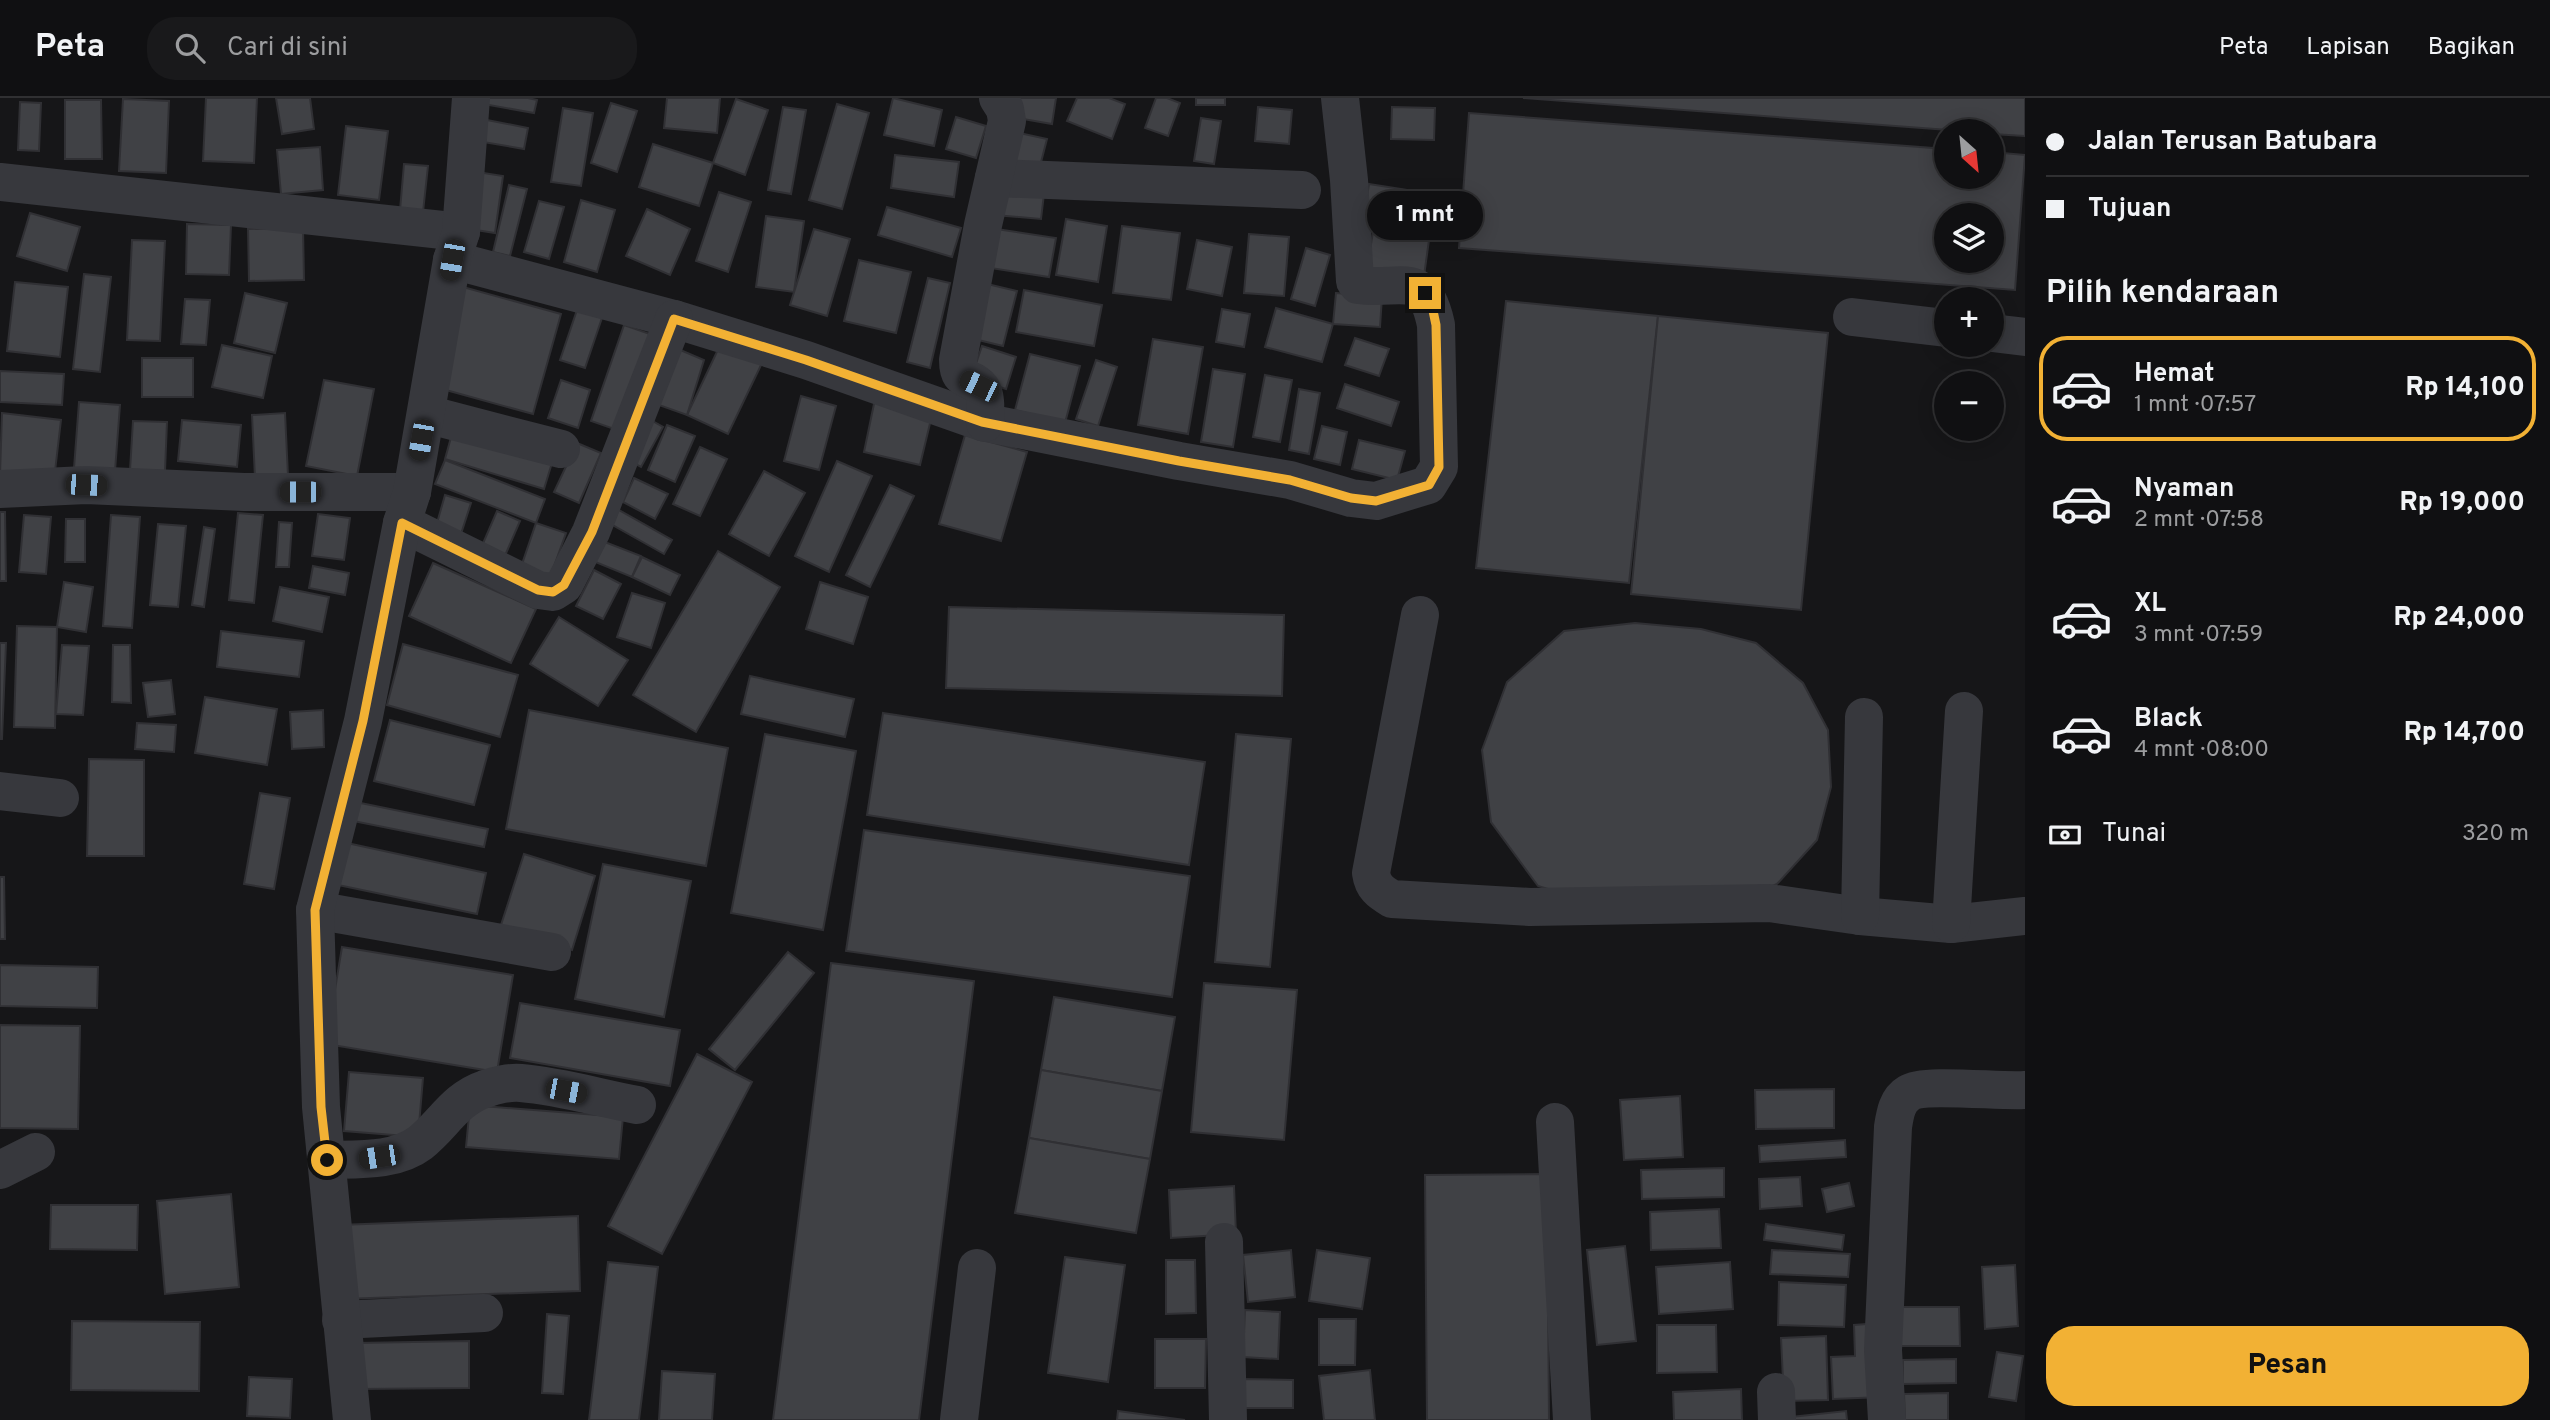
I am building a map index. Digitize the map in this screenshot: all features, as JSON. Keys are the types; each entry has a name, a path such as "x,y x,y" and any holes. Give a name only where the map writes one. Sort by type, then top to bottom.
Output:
{"street":[{"path":"352,1420 321,1107 315,910 363,721 426,414 456,246 471,98"},
{"path":"985,422 984,393 979,386 962,377 958,371 958,360 1007,121 1005,110 998,98"},
{"path":"0,182 456,246 806,360 985,422 1290,480 1351,498 1376,501 1429,485 1439,467 1436,325 1432,306 1425,293 1411,286 1367,286 1358,285 1355,281 1350,191 1340,98"},
{"path":"994,178 1303,190"},
{"path":"1852,317 1934,327"},
{"path":"0,489 86,485 244,492 407,508 538,590 553,592 564,585 592,532 674,319"},
{"path":"2004,334 2025,337"},
{"path":"426,414 561,449"},
{"path":"1420,615 1370,873 1379,892 1392,899 1530,907 1769,903 1951,925 2025,916"},
{"path":"1951,925 1964,711"},
{"path":"1860,916 1864,717"},
{"path":"0,791 60,798"},
{"path":"315,910 552,952"},
{"path":"327,1160 395,1155 410,1149 420,1143 457,1104 470,1095 519,1082 637,1105"},
{"path":"1887,1420 1883,1350 1896,1109 1906,1095 1920,1088 2025,1090"},
{"path":"1555,1122 1572,1420"},
{"path":"0,1170 36,1152"},
{"path":"1224,1242 1228,1420"},
{"path":"959,1420 977,1268"},
{"path":"341,1320 484,1313"}],"building":[{"path":"206,98 257,98 254,163 203,161"},
{"path":"276,98 310,98 314,129 282,134"},
{"path":"473,98 537,100 534,113 472,102"},
{"path":"667,98 720,98 717,133 664,128"},
{"path":"893,98 942,110 934,146 884,135"},
{"path":"1014,98 1056,98 1052,124 1011,117"},
{"path":"1077,98 1109,98 1125,104 1112,139 1067,121"},
{"path":"1156,98 1167,98 1180,103 1168,136 1145,128"},
{"path":"1196,98 1225,98 1225,105 1196,105"},
{"path":"1523,98 2025,98 2025,136 2004,135 2004,119 1934,119 1934,129"},
{"path":"123,99 169,101 166,173 119,171"},
{"path":"736,99 768,110 745,175 713,163"},
{"path":"65,100 101,100 102,159 65,159"},
{"path":"20,102 41,103 39,151 18,150"},
{"path":"611,103 637,111 617,172 591,163"},
{"path":"837,104 869,113 842,209 809,200"},
{"path":"783,107 806,110 791,194 768,190"},
{"path":"1258,107 1292,110 1289,144 1255,141"},
{"path":"1392,107 1435,108 1434,140 1391,139"},
{"path":"563,108 593,113 581,186 551,182"},
{"path":"1469,113 1934,148 1934,189 2004,189 2004,153 2025,155 2015,290 2004,287 1459,248"},
{"path":"956,117 986,126 976,158 946,149"},
{"path":"1201,118 1221,121 1214,164 1194,161"},
{"path":"487,120 528,128 524,149 483,142"},
{"path":"346,126 388,131 379,200 338,195"},
{"path":"1015,132 1047,139 1039,170 1006,162"},
{"path":"653,144 713,163 699,206 639,187"},
{"path":"320,147 323,190 281,194 277,150"},
{"path":"895,155 959,162 954,197 891,188"},
{"path":"404,164 428,166 423,212 400,210"},
{"path":"471,171 503,176 495,233 463,228"},
{"path":"1369,184 1427,193 1422,226 1364,216"},
{"path":"509,185 527,189 510,256 493,252"},
{"path":"998,189 1044,194 1041,219 995,215"},
{"path":"719,192 751,202 728,272 696,261"},
{"path":"581,200 615,210 597,272 564,262"},
{"path":"539,201 564,207 549,259 524,252"},
{"path":"887,207 961,228 952,257 878,235"},
{"path":"647,209 690,229 670,275 626,256"},
{"path":"30,213 80,227 67,271 17,256"},
{"path":"766,216 804,221 794,292 756,287"},
{"path":"1066,219 1107,226 1098,282 1056,275"},
{"path":"187,224 231,225 229,275 186,274"},
{"path":"1122,226 1180,233 1171,300 1113,293"},
{"path":"303,228 304,280 249,281 248,229"},
{"path":"990,228 1056,238 1049,277 984,267"},
{"path":"814,229 850,239 827,316 790,305"},
{"path":"1373,232 1429,240 1424,276 1367,268"},
{"path":"1249,234 1289,237 1284,296 1244,293"},
{"path":"132,240 165,241 160,341 127,340"},
{"path":"1197,240 1232,247 1222,296 1187,289"},
{"path":"1306,248 1330,255 1315,306 1291,299"},
{"path":"859,260 911,272 896,333 844,321"},
{"path":"84,274 111,277 100,372 73,369"},
{"path":"928,278 950,283 930,368 907,362"},
{"path":"15,282 68,287 60,357 7,351"},
{"path":"983,283 1017,291 1003,346 970,338"},
{"path":"463,287 561,314 533,414 435,387"},
{"path":"1024,290 1102,305 1094,346 1016,332"},
{"path":"245,293 287,303 275,353 234,343"},
{"path":"1336,293 1382,297 1380,327 1333,324"},
{"path":"185,299 210,300 206,345 181,344"},
{"path":"1506,301 1658,316 1629,583 1476,568"},
{"path":"578,307 603,315 585,368 560,360"},
{"path":"1276,308 1333,324 1322,362 1265,347"},
{"path":"1222,309 1250,314 1244,347 1216,342"},
{"path":"1658,316 1828,333 1801,610 1631,594"},
{"path":"624,325 650,334 617,430 591,421"},
{"path":"1355,338 1389,349 1379,376 1345,365"},
{"path":"1153,339 1203,347 1188,434 1138,425"},
{"path":"722,341 763,361 728,434 687,415"},
{"path":"222,345 272,356 263,398 212,387"},
{"path":"982,346 1016,357 1006,389 971,378"},
{"path":"678,349 704,360 687,415 656,404"},
{"path":"1030,354 1080,366 1065,423 1015,410"},
{"path":"142,358 193,358 193,397 142,397"},
{"path":"1096,360 1117,367 1098,426 1076,419"},
{"path":"1213,369 1245,374 1233,447 1201,442"},
{"path":"0,371 64,374 62,405 0,402"},
{"path":"1265,375 1292,380 1280,442 1253,437"},
{"path":"324,380 374,389 357,476 306,466"},
{"path":"561,380 590,390 578,428 548,418"},
{"path":"1345,384 1399,402 1391,426 1337,408"},
{"path":"1299,389 1320,393 1309,454 1289,450"},
{"path":"801,396 836,406 819,470 784,461"},
{"path":"875,399 933,411 920,465 864,452"},
{"path":"79,402 120,405 115,471 74,468"},
{"path":"2,413 61,420 54,480 0,474"},
{"path":"285,413 288,476 255,478 252,415"},
{"path":"649,419 663,427 641,467 626,459"},
{"path":"182,420 241,425 237,467 178,461"},
{"path":"133,421 167,422 165,471 130,470"},
{"path":"455,423 555,453 544,489 445,459"},
{"path":"667,425 695,436 675,482 648,470"},
{"path":"1322,426 1347,432 1340,465 1314,459"},
{"path":"965,435 1027,452 1001,541 939,524"},
{"path":"1359,440 1405,451 1397,480 1352,469"},
{"path":"577,443 601,453 579,503 554,492"},
{"path":"700,447 727,459 700,516 673,504"},
{"path":"445,460 545,499 536,523 435,484"},
{"path":"837,461 872,476 829,572 795,556"},
{"path":"764,471 805,493 769,556 729,534"},
{"path":"634,478 668,494 655,519 623,502"},
{"path":"890,485 914,496 870,587 846,575"},
{"path":"445,495 471,503 460,537 435,530"},
{"path":"610,505 672,540 664,554 602,519"},
{"path":"497,511 520,521 504,558 481,548"},
{"path":"0,512 5,512 6,581 0,581"},
{"path":"238,513 263,515 254,603 229,600"},
{"path":"318,514 350,518 344,560 312,556"},
{"path":"24,515 51,517 46,574 19,572"},
{"path":"111,515 140,517 132,628 103,626"},
{"path":"66,519 85,519 85,562 65,562"},
{"path":"279,522 292,523 289,567 276,567"},
{"path":"536,523 566,533 548,583 519,573"},
{"path":"158,524 186,526 178,607 150,605"},
{"path":"204,527 215,529 204,607 192,605"},
{"path":"597,539 641,556 632,577 588,559"},
{"path":"718,551 780,587 696,732 633,695"},
{"path":"642,557 680,575 670,595 632,577"},
{"path":"433,563 536,609 511,663 409,616"},
{"path":"313,566 349,573 345,595 309,588"},
{"path":"594,570 621,584 603,619 576,606"},
{"path":"64,582 93,587 86,632 57,627"},
{"path":"820,582 868,597 853,644 806,629"},
{"path":"280,587 329,597 322,632 273,621"},
{"path":"632,593 665,603 651,648 617,637"},
{"path":"949,607 1284,615 1282,696 946,688"},
{"path":"559,617 628,660 598,706 530,664"},
{"path":"1635,623 1701,629 1756,643 1803,683 1828,730 1831,787 1817,840 1777,884 1727,905 1607,907 1538,886 1491,822 1482,750 1507,682 1564,631"},
{"path":"17,626 57,627 55,728 14,727"},
{"path":"221,631 304,641 299,677 217,667"},
{"path":"0,643 6,643 2,739 0,739"},
{"path":"403,644 518,675 500,737 387,705"},
{"path":"62,645 89,646 83,715 56,714"},
{"path":"113,645 130,645 131,703 112,702"},
{"path":"750,676 854,699 845,737 741,714"},
{"path":"171,680 175,714 148,717 143,683"},
{"path":"205,697 277,709 267,765 195,753"},
{"path":"323,710 324,747 292,749 290,712"},
{"path":"529,710 728,748 706,866 506,829"},
{"path":"883,713 1205,762 1189,865 867,815"},
{"path":"390,720 490,745 474,805 374,781"},
{"path":"137,723 176,725 174,752 135,749"},
{"path":"765,734 856,751 823,930 731,913"},
{"path":"1236,734 1291,739 1270,967 1215,962"},
{"path":"89,759 144,760 144,856 87,856"},
{"path":"260,793 290,798 274,889 244,884"},
{"path":"346,800 488,829 484,847 343,819"},
{"path":"864,830 1190,876 1172,997 846,951"},
{"path":"347,843 486,873 477,914 338,885"},
{"path":"524,854 595,876 572,950 500,928"},
{"path":"603,864 691,881 664,1017 575,999"},
{"path":"0,877 4,877 5,939 0,939"},
{"path":"342,947 513,975 497,1072 326,1044"},
{"path":"788,952 814,973 735,1070 709,1049"},
{"path":"831,963 974,981 919,1420 773,1420"},
{"path":"0,965 98,967 97,1008 0,1006"},
{"path":"1204,983 1297,990 1284,1140 1191,1132"},
{"path":"1054,997 1175,1017 1162,1091 1041,1070"},
{"path":"520,1003 680,1030 670,1086 510,1058"},
{"path":"0,1025 80,1026 78,1129 0,1128"},
{"path":"697,1054 752,1082 662,1254 608,1226"},
{"path":"1041,1070 1162,1091 1150,1159 1029,1138"},
{"path":"349,1072 423,1078 418,1137 344,1131"},
{"path":"1834,1089 1834,1128 1756,1129 1755,1090"},
{"path":"1680,1096 1683,1157 1624,1160 1620,1100"},
{"path":"470,1105 623,1117 619,1159 466,1147"},
{"path":"1029,1138 1150,1159 1136,1233 1015,1213"},
{"path":"1845,1140 1846,1157 1760,1162 1759,1146"},
{"path":"1724,1168 1724,1197 1642,1199 1641,1170"},
{"path":"1547,1174 1549,1420 1427,1420 1425,1175"},
{"path":"1800,1177 1802,1206 1760,1209 1759,1179"},
{"path":"1849,1183 1854,1206 1827,1212 1822,1189"},
{"path":"1234,1186 1236,1234 1171,1238 1169,1190"},
{"path":"231,1194 239,1287 165,1294 157,1201"},
{"path":"51,1205 138,1205 137,1250 50,1249"},
{"path":"1719,1209 1721,1248 1651,1250 1650,1212"},
{"path":"578,1216 580,1291 342,1299 339,1225"},
{"path":"1766,1224 1844,1235 1842,1250 1764,1240"},
{"path":"1625,1246 1636,1341 1597,1345 1587,1250"},
{"path":"1291,1250 1295,1297 1248,1302 1243,1255"},
{"path":"1317,1250 1370,1258 1362,1309 1309,1301"},
{"path":"1772,1250 1850,1254 1848,1277 1770,1274"},
{"path":"1065,1257 1125,1265 1108,1382 1048,1373"},
{"path":"1166,1260 1195,1260 1196,1313 1166,1314"},
{"path":"608,1262 658,1267 639,1420 589,1420"},
{"path":"1730,1262 1733,1309 1659,1314 1656,1267"},
{"path":"2015,1265 2018,1326 1985,1329 1982,1267"},
{"path":"1779,1282 1846,1285 1844,1327 1778,1325"},
{"path":"1888,1307 1959,1307 1960,1346 1888,1346"},
{"path":"1245,1310 1280,1312 1278,1359 1243,1357"},
{"path":"547,1314 569,1316 563,1394 542,1393"},
{"path":"1319,1319 1356,1319 1355,1365 1319,1365"},
{"path":"72,1321 200,1322 199,1391 71,1390"},
{"path":"1880,1323 1883,1397 1833,1399 1831,1357 1855,1356 1854,1325"},
{"path":"1657,1325 1716,1325 1717,1372 1657,1373"},
{"path":"1826,1336 1828,1400 1784,1401 1781,1338"},
{"path":"1155,1339 1206,1339 1205,1388 1155,1388"},
{"path":"469,1341 469,1388 357,1389 357,1343"},
{"path":"1997,1352 2023,1356 2016,1401 1989,1397"},
{"path":"1956,1359 1956,1383 1903,1384 1903,1360"},
{"path":"1370,1370 1375,1420 1324,1420 1319,1376"},
{"path":"662,1371 715,1374 712,1420 659,1420"},
{"path":"249,1377 292,1379 290,1418 247,1416"},
{"path":"1239,1379 1293,1380 1293,1408 1238,1408"},
{"path":"1741,1389 1742,1420 1674,1420 1673,1392"},
{"path":"1948,1393 1948,1420 1905,1420 1904,1394"},
{"path":"1118,1411 1185,1420 1117,1420"},
{"path":"1846,1411 1847,1420 1782,1420 1782,1418"}],"route":[{"path":"327,1160 321,1107 315,910 363,721 402,523 538,590 553,592 564,585 592,532 674,319 806,360 982,422 1290,480 1351,498 1376,501 1429,485 1439,467 1436,325 1432,306 1425,293"}]}
